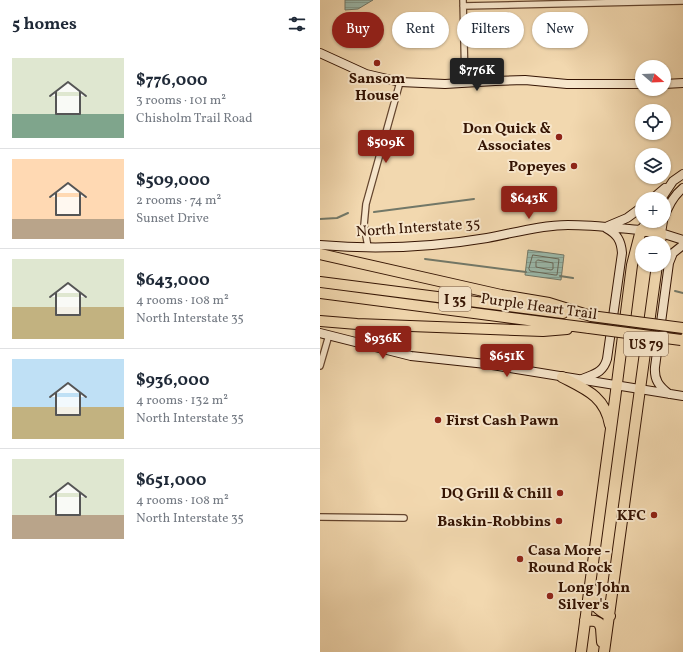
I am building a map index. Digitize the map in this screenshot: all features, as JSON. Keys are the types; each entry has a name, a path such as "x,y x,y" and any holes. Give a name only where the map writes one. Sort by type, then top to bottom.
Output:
{"highway":[{"name":"North Interstate 35","path":"641,230 656,236"},
{"name":"US 79","path":"581,652 632,265 641,230"},
{"path":"320,254 501,295 549,304 591,316"},
{"name":"US 79","path":"604,652 656,272"},
{"name":"Purple Heart Trail","path":"320,282 683,328"},
{"name":"Purple Heart Trail","path":"320,293 682,340"},
{"path":"320,321 357,324 543,331 589,328"},
{"path":"562,376 599,399 607,412 611,430"},
{"path":"591,578 595,604 598,610 610,616"},
{"path":"585,620 599,623 604,652"}],"main road":[{"path":"320,53 366,74 400,82 428,84 525,80 567,84 635,84"},
{"path":"671,84 683,84"},
{"path":"660,192 683,174"},
{"path":"665,192 673,181"},
{"path":"671,202 681,190"},
{"path":"606,227 622,220 635,212"},
{"name":"North Interstate 35","path":"320,245 392,247 449,243 487,238 545,227 568,225 641,230"},
{"path":"582,379 602,370 607,359 622,246 615,233 606,227"},
{"name":"North Interstate 35","path":"671,239 683,240"},
{"path":"670,395 659,385 656,380 655,367 669,263 673,253 683,245"},
{"path":"320,334 411,356 486,364 683,396"}],"street":[{"path":"465,83 463,3 683,1"},
{"path":"368,247 364,225 366,204 400,82"},
{"path":"320,366 329,336"},
{"path":"320,517 404,518"}],"water":[{"path":"345,0 373,0 358,9 345,10"},
{"path":"528,250 564,255 561,280 525,275"}],"waterway":[{"path":"374,212 474,199"},
{"path":"508,206 547,207"},
{"path":"320,219 337,218 348,213"},
{"path":"425,259 526,272"},
{"path":"560,276 573,278"},
{"path":"675,291 683,293"}],"place":[{"name":"Sansom House","path":"377,63"},
{"name":"Don Quick & Associates","path":"559,137"},
{"name":"Popeyes","path":"574,166"},
{"name":"First Cash Pawn","path":"438,420"},
{"name":"DQ Grill & Chill","path":"560,493"},
{"name":"KFC","path":"654,515"},
{"name":"Baskin-Robbins","path":"559,521"},
{"name":"Casa More - Round Rock","path":"520,559"},
{"name":"Long John Silver's","path":"550,596"}]}
